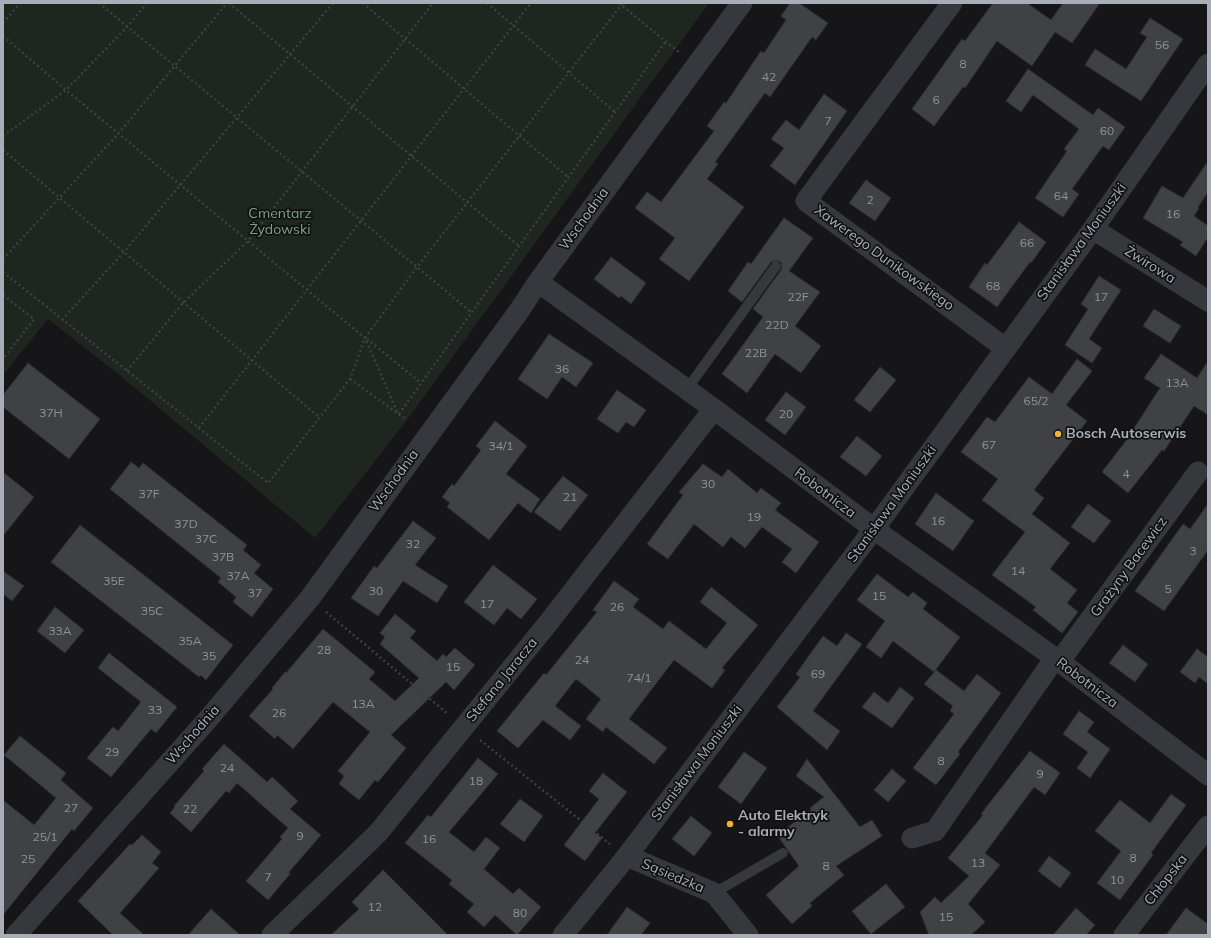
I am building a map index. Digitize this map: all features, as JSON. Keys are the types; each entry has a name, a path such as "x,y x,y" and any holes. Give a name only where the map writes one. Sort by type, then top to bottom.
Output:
{"street":[{"name":"Wschodnia","path":"16,935 209,718 310,598 742,3"},
{"name":"Xawerego Dunikowskiego","path":"952,3 806,201 1005,348"},
{"name":"Stanisława Moniuszki","path":"563,935 626,856 874,529 1093,229 1208,64"},
{"name":"Żwirowa","path":"1093,229 1208,301"},
{"name":"Robotnicza","path":"538,282 687,389 874,529 1057,660 1208,775"},
{"name":"Stefana Jaracza","path":"272,935 378,833 548,622 714,409"},
{"name":"Grażyny Bacewicz","path":"912,838 935,831 1057,660 1198,472"},
{"name":"Chłopska","path":"1124,935 1208,826"},
{"name":"Sąsiedzka","path":"626,856 714,893 748,935"}],"lane":[{"path":"687,389 776,266"},
{"path":"714,893 783,853"}],"path":[{"path":"3,23 20,3"},
{"path":"99,3 471,312"},
{"path":"3,136 66,90 127,27 147,3"},
{"path":"3,259 118,134 228,3 519,246"},
{"path":"62,320 124,252 333,3"},
{"path":"363,3 568,177"},
{"path":"127,371 183,303 248,241 434,3"},
{"path":"487,3 615,112"},
{"path":"199,428 531,3"},
{"path":"3,272 268,483 350,379 365,338 417,267 621,4 666,41 674,50 686,58"},
{"path":"3,36 118,134 421,383"},
{"path":"398,414 666,41"},
{"path":"3,150 319,417"},
{"path":"3,295 34,319 3,359"},
{"path":"365,338 398,414"},
{"path":"350,379 407,420"}],"green space":[{"name":"Cmentarz Żydowski","path":"3,3 709,3 407,420 315,538 123,378 48,319 3,375"}],"building":[{"path":"790,3 799,3 828,23 816,40 812,37 770,97 765,93 715,162 718,164 707,179 744,207 689,281 659,259 675,238 635,208 647,192 661,202 714,131 707,126 724,102 726,103 761,51 764,53 786,20 781,16"},
{"path":"993,3 1027,3 1051,20 1063,3 1100,3 1072,43 1055,32 1032,66 997,41 965,88 963,87 934,126 912,109 962,39 965,41"},
{"path":"1150,18 1183,39 1141,101 1085,65 1095,49 1126,69 1147,37 1140,33"},
{"path":"1028,69 1093,115 1098,108 1125,127 1109,150 1103,146 1072,189 1079,194 1063,217 1035,198 1067,151 1064,149 1079,129 1033,95 1021,112 1006,101"},
{"path":"824,94 847,111 795,185 770,166 784,148 771,139 786,120 799,130"},
{"path":"1208,161 1208,192 1194,216 1208,226 1208,237 1196,256 1180,245 1183,242 1143,218 1162,186 1183,198"},
{"path":"866,180 891,198 875,221 849,203"},
{"path":"784,218 813,238 789,271 820,292 795,326 821,346 801,373 775,354 747,393 722,374 763,317 753,309 781,270 782,263 777,260 771,262 742,302 728,291 748,262 751,264"},
{"path":"1019,222 1046,242 997,307 969,287 985,263 987,265"},
{"path":"611,257 646,283 631,304 621,296 619,298 594,279"},
{"path":"1099,276 1121,290 1089,339 1102,348 1092,363 1065,345 1088,309 1081,304"},
{"path":"1154,309 1181,326 1170,343 1143,326"},
{"path":"549,334 593,363 576,387 562,377 547,399 518,379"},
{"path":"1161,354 1197,378 1208,361 1208,415 1194,406 1164,451 1162,450 1128,493 1102,472 1125,442 1160,388 1144,378"},
{"path":"1077,359 1092,371 1066,405 1087,421 1034,490 1044,498 1032,514 1070,543 1050,569 1077,590 1067,603 1078,612 1062,633 1033,610 1036,607 992,575 1025,532 982,500 998,479 961,452 987,417 995,422 1029,377 1052,394"},
{"path":"28,363 100,419 69,459 3,407 3,395"},
{"path":"880,367 896,380 870,412 854,400"},
{"path":"617,390 646,410 634,427 626,422 618,433 597,419"},
{"path":"786,392 806,407 785,435 765,420"},
{"path":"495,421 527,446 506,474 540,499 531,513 518,503 489,540 447,507 450,503 442,497 452,484 454,486 481,450 476,446"},
{"path":"857,436 882,456 866,476 840,457"},
{"path":"131,462 139,468 143,463 247,545 243,550 261,565 254,573 273,589 252,617 233,602 236,597 218,582 221,578 110,489"},
{"path":"703,464 722,477 728,469 757,493 761,488 781,503 775,510 819,542 796,573 782,562 792,549 762,527 745,548 731,537 723,547 694,524 668,559 647,544 683,495 679,492"},
{"path":"3,472 34,497 3,536"},
{"path":"563,476 588,495 560,531 534,512"},
{"path":"936,493 974,521 953,551 915,524"},
{"path":"1088,504 1111,521 1094,543 1071,527"},
{"path":"1208,504 1208,550 1164,611 1135,591 1183,524 1190,529"},
{"path":"413,521 436,538 415,565 448,586 437,603 403,581 378,616 351,598 374,566 377,568"},
{"path":"80,525 233,645 206,680 201,675 199,677 51,562"},
{"path":"493,565 537,599 521,619 507,608 494,625 464,602"},
{"path":"3,571 24,586 12,601 3,594"},
{"path":"877,574 908,597 913,592 927,603 923,609 960,637 934,672 893,641 881,658 866,647 885,621 857,600"},
{"path":"614,581 639,599 633,607 663,629 669,621 706,649 727,623 700,602 711,587 758,625 722,668 725,670 712,688 674,660 629,719 667,748 654,764 606,727 603,732 586,719 601,699 576,679 555,706 581,726 570,740 543,720 518,748 497,731 544,673 546,675 597,612 593,610"},
{"path":"55,607 84,630 65,653 37,631"},
{"path":"395,614 416,631 410,638 437,661 443,654 446,657 455,648 475,665 454,690 446,682 391,735 406,748 378,782 375,780 359,800 339,784 344,776 338,771 370,732 333,702 293,749 277,735 275,739 249,716 323,629 375,672 369,679 395,701 419,678 380,644 385,637 380,633"},
{"path":"846,633 862,644 813,711 840,731 827,750 777,707 800,677 796,674 823,636 837,646"},
{"path":"1123,645 1148,664 1135,682 1109,663"},
{"path":"1197,649 1208,657 1208,684 1199,677 1195,683 1180,672"},
{"path":"109,653 177,707 156,733 151,729 111,777 87,758 113,727 118,731 141,702 98,668"},
{"path":"936,670 964,691 977,674 1001,693 958,752 960,754 936,785 913,768 954,714 950,711 953,706 924,684"},
{"path":"900,687 914,698 892,728 862,707 874,692 888,703"},
{"path":"1079,711 1094,722 1087,732 1110,749 1090,778 1077,768 1088,752 1063,734"},
{"path":"20,736 66,773 61,780 93,808 74,831 72,829 3,915 3,800 34,825 56,798 4,755"},
{"path":"224,744 267,782 272,777 298,801 290,809 321,835 289,872 290,874 268,900 246,881 282,839 280,837 288,828 237,783 229,793 226,791 191,832 170,813 175,807 174,806 204,771 202,769"},
{"path":"1030,751 1060,773 1045,795 1034,787 985,853 1000,865 968,904 985,922 971,935 929,935 920,912 935,897 941,903 969,876 948,858 983,815 981,814"},
{"path":"744,752 767,768 741,804 718,787"},
{"path":"478,758 498,774 449,832 474,852 486,837 500,848 484,869 513,894 519,888 541,907 517,935 495,915 484,927 467,912 474,904 449,884 452,880 405,843 428,815 431,817"},
{"path":"807,759 860,827 872,820 882,836 836,866 844,875 810,903 812,906 792,924 766,895 799,866 777,835 811,810 810,808 824,797 796,776"},
{"path":"892,769 906,781 888,802 874,790"},
{"path":"603,773 627,792 595,833 602,838 585,861 564,845 599,799 589,791"},
{"path":"1171,794 1186,805 1151,853 1153,855 1120,900 1097,883 1121,851 1095,831 1120,800 1150,823"},
{"path":"520,799 543,816 524,842 500,824"},
{"path":"691,816 712,833 694,856 672,839"},
{"path":"142,835 161,852 152,863 159,868 120,913 144,935 113,935 78,901 130,844 132,845"},
{"path":"1049,856 1071,873 1060,888 1038,871"},
{"path":"383,870 448,935 331,935 359,909 352,902"},
{"path":"886,884 905,907 871,934 852,911"},
{"path":"627,907 650,923 641,935 607,935"},
{"path":"1076,908 1095,925 1086,935 1053,935"},
{"path":"1186,908 1208,924 1208,935 1166,935"},
{"path":"211,909 240,935 188,935"}],"place":[{"name":"Bosch Autoserwis","path":"1058,434"},
{"name":"Auto Elektryk - alarmy","path":"730,824"}]}
